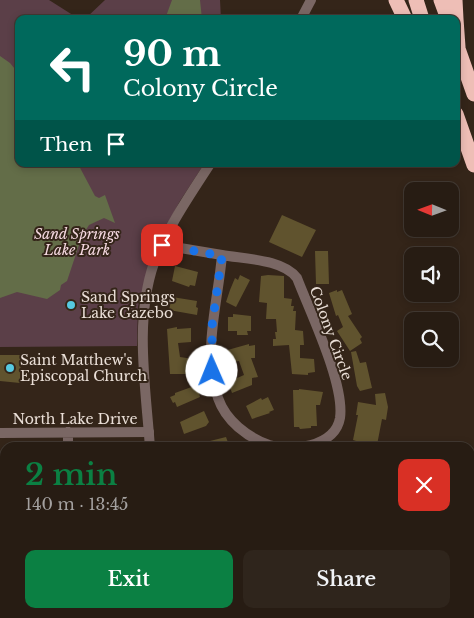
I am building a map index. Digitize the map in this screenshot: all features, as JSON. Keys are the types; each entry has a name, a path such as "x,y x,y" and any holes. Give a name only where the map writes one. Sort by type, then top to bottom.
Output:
{"highway":[{"path":"396,0 403,15"},
{"path":"416,0 421,15"},
{"path":"441,0 447,15"},
{"path":"455,0 456,15"},
{"path":"460,54 474,94"},
{"path":"460,125 474,165"}],"street":[{"path":"304,15 311,0"},
{"path":"150,442 145,381 145,300 149,280 162,245 208,167"},
{"name":"Colony Circle","path":"162,245 282,266 291,271 297,278 326,349 340,403 340,420 330,435 323,441 318,442"},
{"name":"Colony Circle","path":"222,256 211,352 214,386 226,415 242,430 265,442"},
{"path":"68,432 68,442"},
{"name":"North Lake Drive","path":"0,433 149,432"}],"green space":[{"name":"Sand Springs Lake Park","path":"0,0 49,0 73,15 15,15 15,167 202,167 159,239 138,306 137,346 0,347"},
{"path":"105,0 220,0 221,15 89,15"}],"shaded area":[{"path":"172,0 200,0 202,15 166,15"},
{"path":"0,56 15,69 15,167 80,167 95,196 99,198 105,195 115,223 104,218 89,225 82,236 67,281 61,285 60,290 47,299 17,292 0,298"}],"building":[{"path":"282,215 316,230 302,257 269,242"},
{"path":"315,251 328,251 329,284 316,284"},
{"path":"175,266 198,272 195,286 190,285 189,287 172,281"},
{"path":"240,275 250,280 236,307 226,302 235,278 238,280"},
{"path":"261,276 284,276 284,298 292,299 291,306 294,306 293,311 296,311 295,330 303,331 304,345 300,345 300,358 314,359 315,372 308,373 308,375 292,374 289,345 273,346 273,339 276,339 275,332 277,332 276,319 266,319 267,303 259,302"},
{"path":"337,290 337,292 342,290 352,314 348,316 362,337 360,339 362,343 350,351 337,331 343,327 338,315 336,316 329,293"},
{"path":"172,297 197,301 197,315 169,310"},
{"name":"Sand Springs Lake Gazebo","path":"69,299 73,299 77,305 73,311 69,311 65,307 65,303"},
{"path":"233,314 251,316 251,331 247,331 248,335 237,335 237,331 228,331 228,317 233,317"},
{"path":"177,327 177,329 191,328 191,342 178,343 180,357 193,359 193,372 186,374 170,374 167,329"},
{"path":"249,344 249,346 255,345 255,358 251,358 258,377 252,378 252,385 232,393 228,382 244,375 239,361 229,363 226,360 224,351"},
{"path":"356,351 360,363 366,362 372,388 360,391 357,386 351,352"},
{"name":"Saint Matthew's Episcopal Church","path":"0,355 21,355 20,383 0,381"},
{"path":"197,385 200,397 177,407 175,402 173,403 170,397 175,395 175,393"},
{"path":"293,390 323,392 320,405 316,405 317,426 300,429 299,427 294,427"},
{"path":"385,393 388,407 386,420 382,419 378,442 353,440 358,415 356,415 358,402 376,405 375,394"},
{"path":"268,397 274,410 252,419 246,406 261,398 262,400"},
{"path":"204,411 209,422 206,426 184,434 180,422"},
{"path":"226,437 228,442 210,442"}],"place":[{"name":"Sand Springs Lake Gazebo","path":"71,305"},
{"name":"Saint Matthew's Episcopal Church","path":"10,368"}],"route":[{"path":"162,245 222,256 212,326 212,371"}]}
